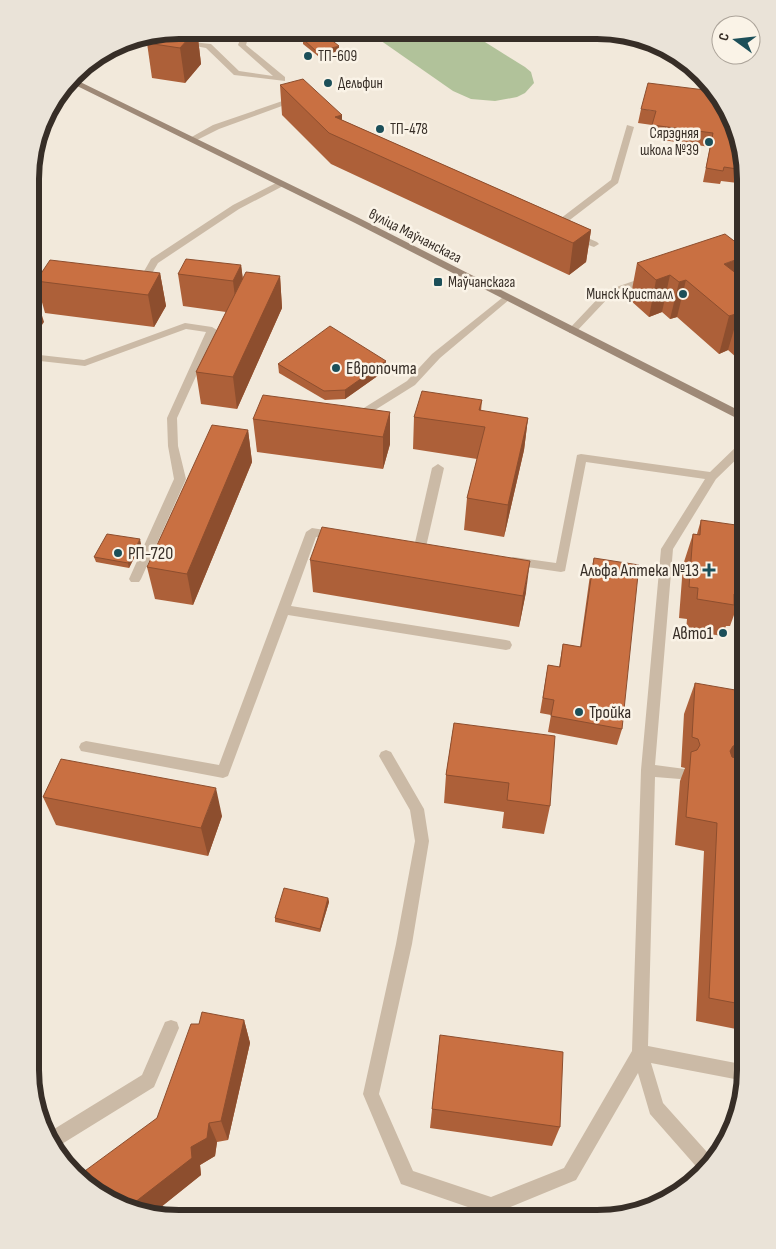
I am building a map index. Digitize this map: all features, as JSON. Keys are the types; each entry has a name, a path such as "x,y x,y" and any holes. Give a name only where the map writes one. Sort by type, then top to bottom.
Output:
{"main road":[{"name":"вуліца Маўчанскага","path":"76,83 718,403 737,415"}],"lane":[{"path":"192,139 216,127 302,97 242,45 244,39"},
{"path":"172,42 208,46 237,73 288,85"},
{"path":"555,227 615,181 630,127"},
{"path":"130,287 139,288 154,261 236,207 280,184"},
{"path":"546,223 594,244"},
{"path":"572,331 608,293 662,274"},
{"path":"39,292 64,283"},
{"path":"345,418 355,419 411,383 436,356 507,298"},
{"path":"39,358 85,363 185,326 212,330 172,418 173,446 180,479 135,579"},
{"path":"704,1162 656,1108 640,1052 648,770 667,549 712,476 737,452"},
{"path":"503,560 561,568 581,458 712,476"},
{"path":"420,548 438,468"},
{"path":"86,746 222,772 312,532 351,538"},
{"path":"284,610 506,645"},
{"path":"386,756 417,809 422,841 404,944 372,1094 407,1178 491,1206 570,1174 640,1052"},
{"path":"648,770 680,773"},
{"path":"726,781 737,783"},
{"path":"56,1138 148,1081 171,1028"},
{"path":"640,1052 737,1071"}],"green space":[{"path":"378,39 480,39 525,67 531,72 534,83 525,93 517,97 495,101 471,99 453,91"}],"building":[{"path":"188,39 180,48 147,43 160,40"},
{"path":"303,39 330,39 339,46 317,52"},
{"path":"303,79 342,115 335,117 591,230 573,243 329,133 280,85"},
{"name":"Сярэдняя школа №39","path":"648,83 705,90 719,109 727,125 735,151 736,169 724,167 723,171 706,168 713,133 652,125 656,111 641,109"},
{"path":"725,234 737,243 737,259 724,264 737,274 737,314 729,316 686,280 679,282 670,275 656,280 637,263"},
{"path":"186,259 241,265 233,281 178,274"},
{"path":"50,260 160,273 148,295 39,281 39,276"},
{"path":"246,272 280,276 233,377 196,372"},
{"path":"330,326 386,361 345,390 324,391 278,364"},
{"path":"422,391 482,400 479,410 528,418 508,505 467,498 485,427 414,417"},
{"path":"263,395 390,412 383,437 253,419"},
{"path":"212,425 248,430 187,574 147,567"},
{"path":"701,520 736,525 737,594 734,594 734,605 697,599 698,588 689,587 693,534 700,535"},
{"path":"322,527 530,561 523,596 310,560"},
{"name":"РП-720","path":"107,534 140,539 128,563 94,557"},
{"path":"594,558 639,565 622,729 551,716 554,700 543,698 548,665 560,667 563,644 581,647"},
{"path":"695,683 737,690 737,745 733,746 730,751 732,757 737,758 737,1003 709,998 717,823 686,817 691,752 697,750 700,745 698,739 692,737"},
{"path":"454,723 555,736 550,806 507,800 509,783 446,775"},
{"path":"61,759 216,788 201,828 43,797"},
{"path":"284,888 328,898 320,929 275,918"},
{"path":"202,1012 244,1020 221,1121 209,1123 207,1138 191,1147 192,1158 134,1203 125,1200 109,1192 83,1172 157,1118 191,1024 199,1024"},
{"path":"440,1035 563,1052 560,1127 432,1109"}],"place":[{"name":"ТП-609","path":"308,56"},
{"name":"Дельфин","path":"328,83"},
{"name":"ТП-478","path":"380,129"},
{"name":"Сярэдняя школа №39","path":"709,142"},
{"name":"Маўчанскага","path":"438,282"},
{"name":"Минск Кристалл","path":"683,294"},
{"name":"Европочта","path":"336,368"},
{"name":"РП-720","path":"118,553"},
{"name":"Альфа Аптека №13","path":"709,570"},
{"name":"Авто1","path":"723,633"},
{"name":"Тройка","path":"579,712"}]}
